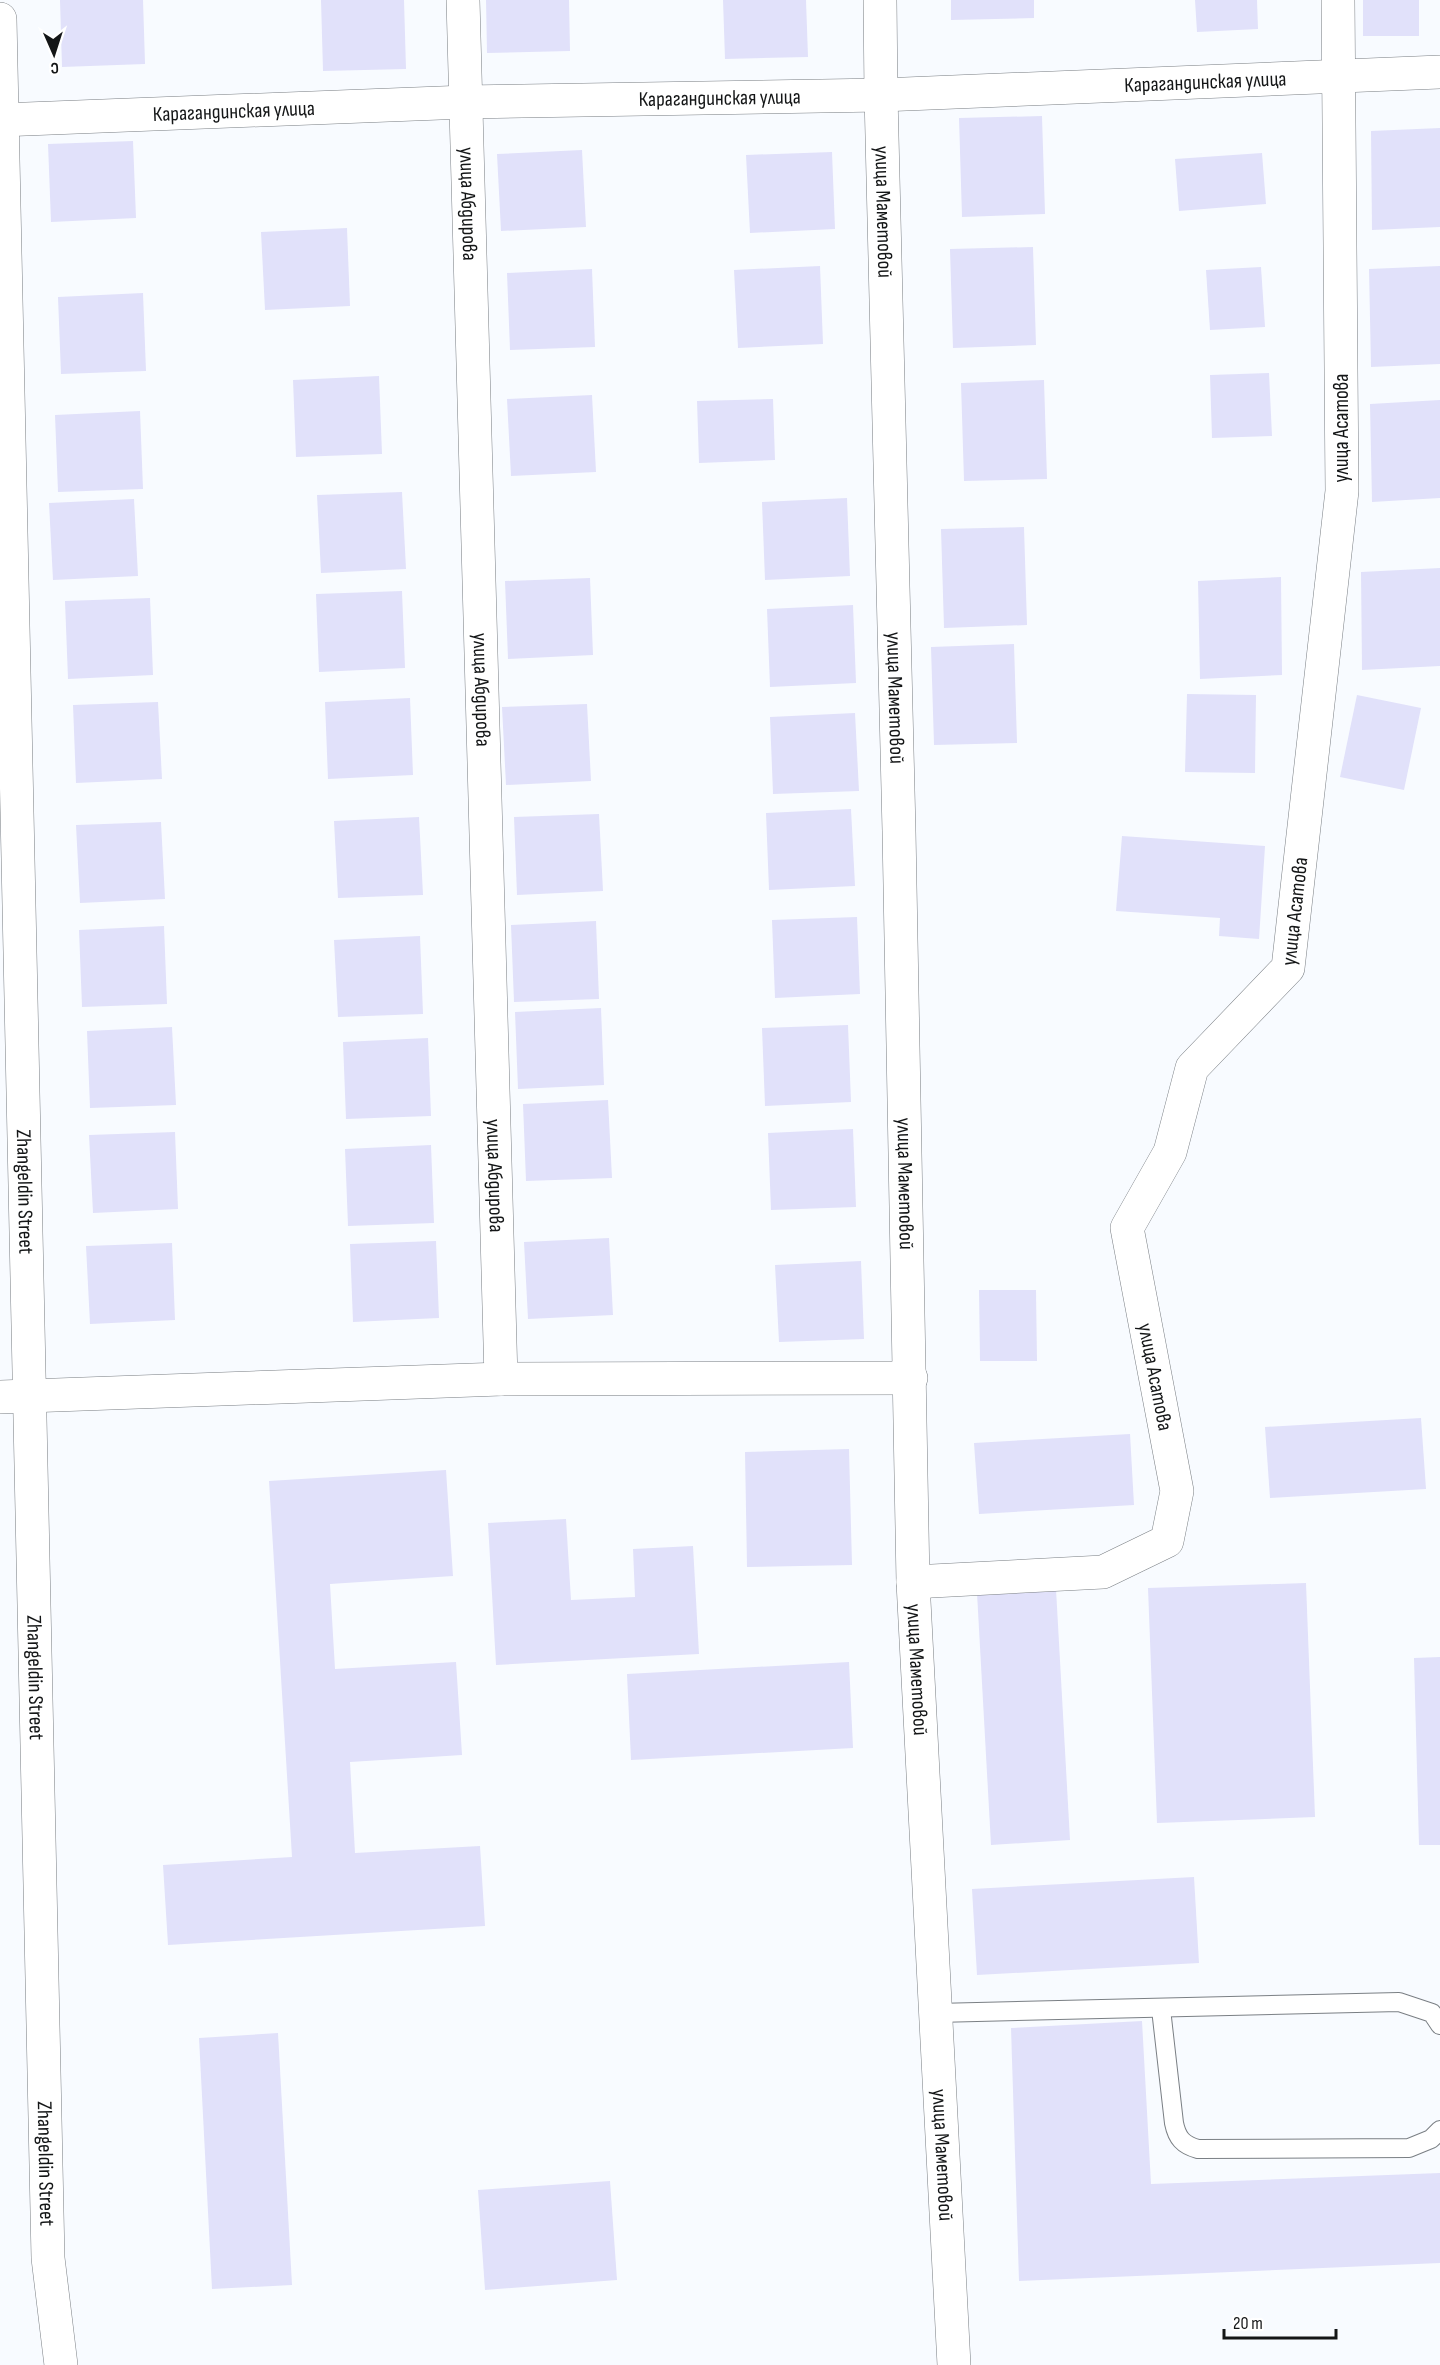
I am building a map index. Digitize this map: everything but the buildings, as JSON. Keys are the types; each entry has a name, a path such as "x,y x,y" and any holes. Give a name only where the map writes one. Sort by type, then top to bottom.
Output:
{"street":[{"name":"улица Абдирова","path":"463,0 501,1379"},
{"name":"улица Маметовой","path":"880,0 913,1582 954,2365"},
{"name":"улица Асатова","path":"913,1582 1103,1572 1167,1541 1177,1491 1126,1228 1170,1152 1192,1068 1288,968 1342,491 1338,0"},
{"name":"Zhangeldin Street","path":"0,19 16,1396 33,1606 48,2258 61,2365"},
{"name":"Карагандинская улица","path":"2,120 466,102 881,95 1440,72"},
{"path":"16,1396 501,1379 910,1378"}],"lane":[{"path":"936,2013 1399,2002 1432,2013 1440,2025"},
{"path":"1161,2008 1174,2123 1176,2134 1186,2146 1198,2150 1409,2148 1431,2139 1440,2130"}]}
